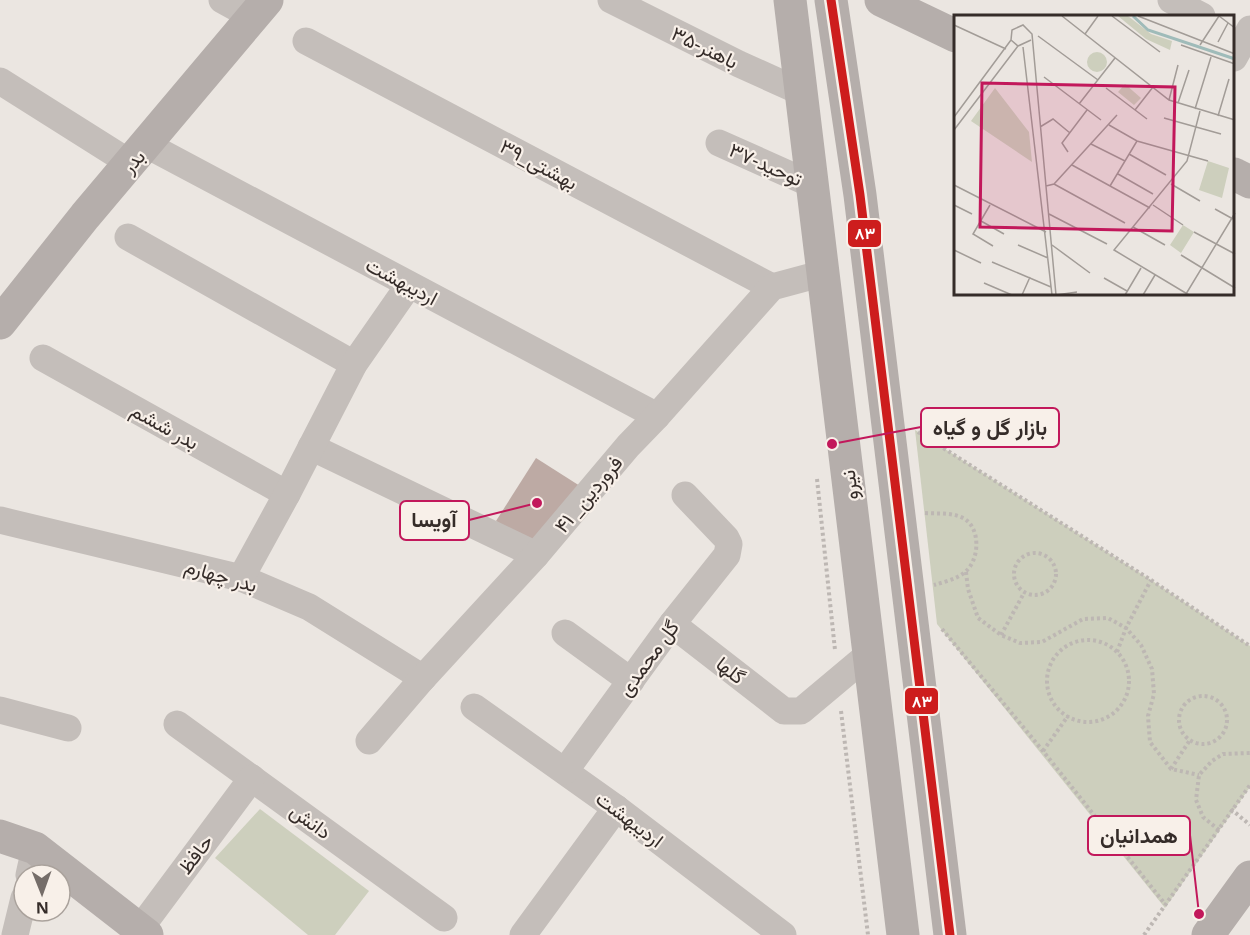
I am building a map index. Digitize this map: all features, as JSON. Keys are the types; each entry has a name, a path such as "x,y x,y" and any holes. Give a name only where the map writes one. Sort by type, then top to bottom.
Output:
{"main road":[{"name":"نیرو","path":"790,0 903,935"},
{"path":"831,0 862,218 950,935"},
{"path":"881,0 954,35"},
{"name":"بدر","path":"5,308 260,9"},
{"path":"1235,175 1250,182"},
{"path":"0,836 32,861 143,932"},
{"path":"1209,935 1250,877"}],"street":[{"path":"222,0 260,9"},
{"name":"۳۵-باهنر","path":"611,0 739,64 801,92"},
{"path":"1171,0 1200,15"},
{"name":"۳۹_بهشتی","path":"306,41 772,287"},
{"path":"0,81 138,154"},
{"name":"۳۷-توحید","path":"719,143 813,185"},
{"name":"اردیبهشت","path":"138,154 409,285 657,416"},
{"path":"128,237 354,364"},
{"path":"772,287 824,273"},
{"path":"241,578 354,364 409,285"},
{"name":"۴۱ _فروردین","path":"369,741 423,678 536,555 628,446 772,287"},
{"name":"بدر ششم","path":"43,358 287,494"},
{"path":"311,447 536,555"},
{"name":"گل محمدی","path":"565,771 672,624 727,555 729,544 726,538 685,495"},
{"name":"بدر چهارم","path":"0,520 241,578 309,607 423,678"},
{"name":"گلها","path":"672,624 784,711 801,711 838,679"},
{"path":"566,633 631,681"},
{"path":"838,679 869,654"},
{"name":"اردیبهشت","path":"474,707 616,808 783,935"},
{"path":"0,710 68,728"},
{"name":"دانش","path":"177,724 444,918"},
{"name":"حافظ","path":"143,932 252,778"},
{"path":"524,935 616,808"}],"path":[{"path":"916,442 915,430 1151,580 1250,646"},
{"path":"816,470 844,745 868,935"},
{"path":"921,513 952,514 969,523 976,539 973,562 966,572 928,587"},
{"path":"1034,553 1047,557 1056,568 1055,583 1045,593 1038,596 1024,593 1018,589 1013,576 1017,563 1021,558 1034,553"},
{"path":"966,572 968,590 978,618 1001,635 1020,643 1042,642 1083,619 1108,618 1126,627 1141,645 1152,669 1154,694 1148,716 1150,742 1171,768 1199,775"},
{"path":"1117,651 1126,627 1151,580"},
{"path":"1001,635 1024,593"},
{"path":"938,625 1043,751 1165,904"},
{"path":"1092,640 1106,644 1117,651 1125,662 1129,674 1129,687 1125,700 1117,710 1107,718 1081,721 1057,708 1050,696 1047,682 1049,668 1056,656 1066,647 1078,641 1092,640"},
{"path":"1203,696 1218,700 1223,706 1228,721 1222,735 1209,743 1190,740 1182,730 1180,723 1183,707 1188,701 1203,696"},
{"path":"1043,751 1068,716"},
{"path":"1171,768 1190,740"},
{"path":"1219,830 1203,817 1197,800 1199,775 1212,761 1223,754 1250,753"},
{"path":"1144,935 1250,784"},
{"path":"1231,810 1250,825"}],"green space":[{"path":"915,430 1151,580 1250,646 1250,787 1165,908 937,624"},
{"path":"260,809 369,891 335,935 308,935 215,858"}],"building":[{"path":"536,458 580,486 534,546 496,521"}],"transit line":[{"name":"۸۳","path":"831,0 860,195 950,935"}],"place":[{"name":"بازار گل و گیاه","path":"832,444"},
{"name":"آویسا","path":"537,503"},
{"name":"همدانیان","path":"1199,914"}]}
